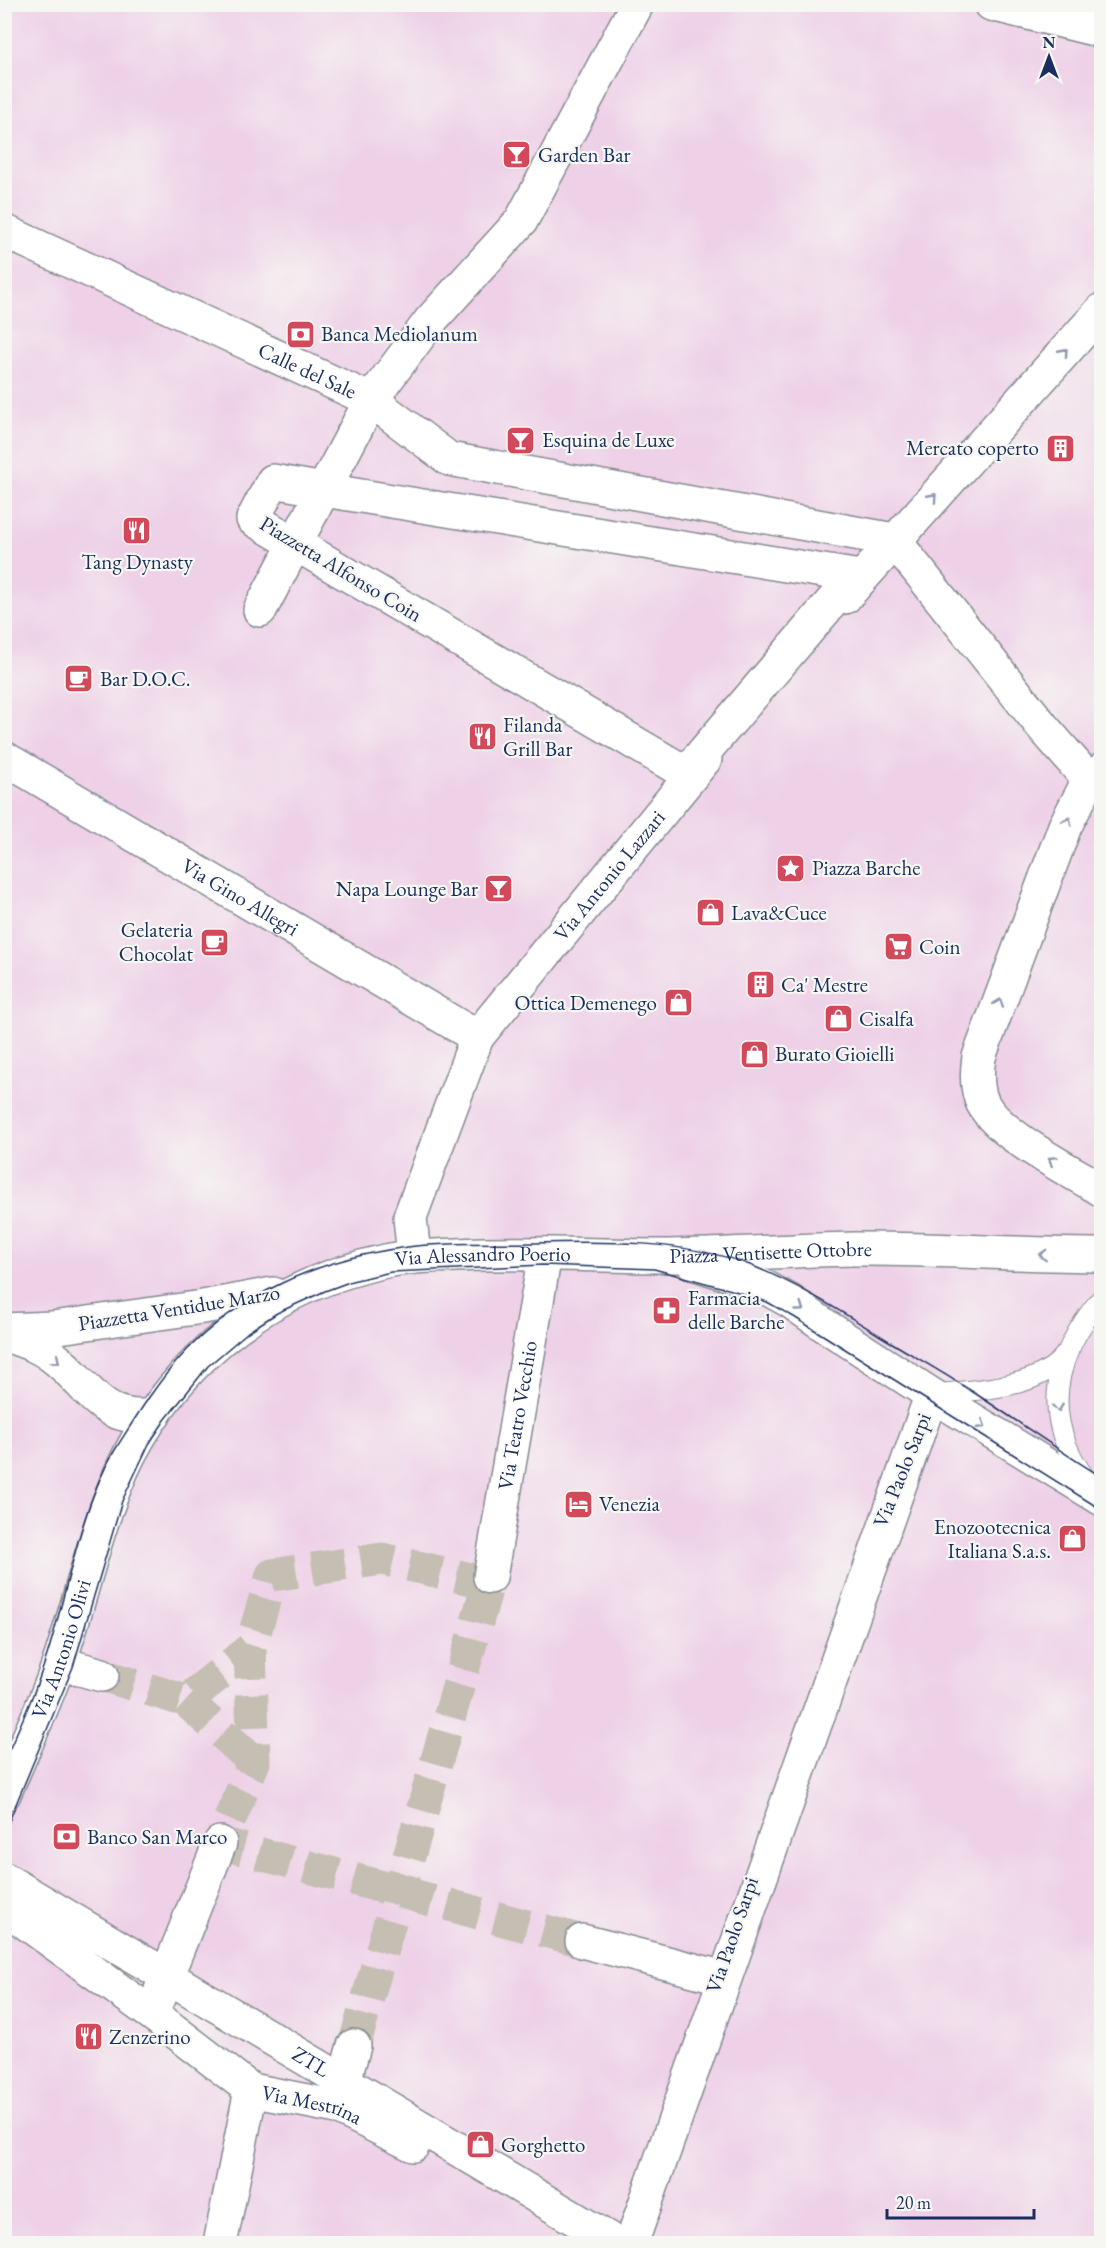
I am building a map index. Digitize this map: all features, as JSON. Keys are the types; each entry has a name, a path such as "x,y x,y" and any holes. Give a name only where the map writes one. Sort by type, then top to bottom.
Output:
{"street":[{"name":"Calle del Sale","path":"4,231 371,400 431,320 521,220 637,4"},
{"path":"991,4 1101,31"},
{"name":"Via Antonio Lazzari","path":"414,1257 410,1217 477,1037 712,751 894,540 1101,310"},
{"path":"260,610 371,400 449,459 894,540 1042,726 1095,775 1065,826 979,1057 977,1070 981,1099 992,1118 1028,1145 1101,1190"},
{"name":"Piazzetta Alfonso Coin","path":"273,480 324,489 854,576 686,773 253,519 273,480"},
{"name":"Via Gino Allegri","path":"4,758 477,1037"},
{"name":"Piazza Ventisette Ottobre","path":"669,1256 855,1249 1063,1256 1101,1255"},
{"name":"Via Alessandro Poerio","path":"302,1289 349,1271 387,1260 414,1257 491,1253 669,1256"},
{"name":"Via Teatro Vecchio","path":"490,1577 545,1254"},
{"name":"Piazza Ventisette Ottobre","path":"669,1256 759,1284 790,1300 931,1398 1101,1498"},
{"name":"Piazzetta Ventidue Marzo","path":"4,1332 52,1328 203,1307 302,1289"},
{"name":"Piazzetta Ventidue Marzo","path":"110,1501 124,1465 140,1436 172,1390 199,1359 230,1330 261,1310 302,1289"},
{"name":"Piazzetta Ventidue Marzo","path":"4,1332 31,1343 54,1357 88,1390 118,1414 137,1418 154,1415"},
{"path":"631,2244 931,1398"},
{"name":"Via Paolo Sarpi","path":"872,1547 931,1398"},
{"name":"Via Antonio Olivi","path":"4,1794 60,1660 110,1501"},
{"name":"Via Paolo Sarpi","path":"631,2244 717,1976 842,1629"},
{"path":"60,1660 73,1667 102,1675"},
{"path":"159,2019 161,1990 220,1843"},
{"name":"ZTL","path":"4,1880 615,2244"},
{"name":"Via Mestrina","path":"4,1907 159,2019 251,2090 337,2108 615,2244"},
{"path":"582,1941 717,1976"},
{"path":"337,2108 354,2046"},
{"path":"220,2244 251,2090"}],"lane":[{"name":"Piazza Ventisette Ottobre","path":"1101,1299 1083,1323 1068,1350 1057,1387 1058,1416 1073,1458 1085,1479 1101,1498"},
{"name":"Piazza Ventisette Ottobre","path":"931,1398 1026,1381 1047,1372 1068,1350"}],"shaded area":[{"path":"5,5 1101,5 1101,2243 5,2243"}],"tunnel":[{"path":"489,1583 382,1559 272,1575 250,1649 254,1762 220,1843 582,1941"},
{"path":"354,2046 490,1577"},
{"path":"102,1675 186,1701 250,1649"},
{"path":"186,1701 254,1762"}],"tram line":[{"path":"4,1761 44,1666 94,1493 118,1445 146,1402 177,1361 200,1337 226,1316 253,1298 282,1283 344,1260 376,1252 423,1245 587,1242 671,1247 725,1257 767,1272 832,1306 961,1385 1102,1477"},
{"path":"4,1833 73,1667 122,1501 149,1444 208,1366 248,1332 277,1313 352,1281 391,1272 543,1265 654,1269 735,1291 767,1302 794,1317 1102,1510"}],"place":[{"name":"Garden Bar","path":"517,155"},
{"name":"Banca Mediolanum","path":"300,334"},
{"name":"Esquina de Luxe","path":"521,440"},
{"name":"Mercato coperto","path":"1060,448"},
{"name":"Tang Dynasty","path":"137,531"},
{"name":"Bar D.O.C.","path":"79,679"},
{"name":"Filanda Grill Bar","path":"482,737"},
{"name":"Piazza Barche","path":"791,868"},
{"name":"Napa Lounge Bar","path":"499,889"},
{"name":"Lava&Cuce","path":"710,913"},
{"name":"Gelateria Chocolat","path":"214,942"},
{"name":"Coin","path":"898,947"},
{"name":"Ca' Mestre","path":"760,985"},
{"name":"Ottica Demenego","path":"678,1003"},
{"name":"Cisalfa","path":"838,1019"},
{"name":"Burato Gioielli","path":"754,1054"},
{"name":"Farmacia delle Barche","path":"667,1310"},
{"name":"Venezia","path":"578,1504"},
{"name":"Enozootecnica Italiana S.a.s.","path":"1072,1539"},
{"name":"Banco San Marco","path":"66,1837"},
{"name":"Zenzerino","path":"88,2037"},
{"name":"Gorghetto","path":"480,2145"}]}
